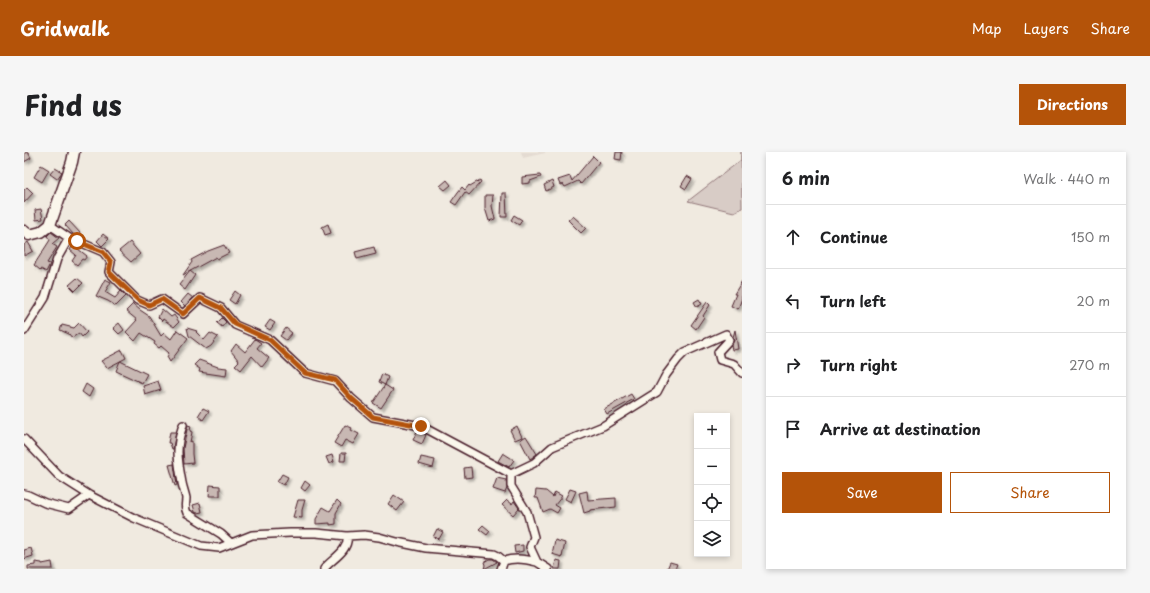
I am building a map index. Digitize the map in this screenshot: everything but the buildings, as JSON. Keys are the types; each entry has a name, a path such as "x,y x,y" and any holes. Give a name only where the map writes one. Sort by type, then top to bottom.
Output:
{"street":[{"path":"24,231 29,235 41,232 50,225 72,162 74,152"},
{"path":"50,225 69,238 103,252 111,262 109,272 138,300 149,305 162,299 183,314 200,298 221,308 235,324 270,340 305,373 335,380 351,398 373,417 421,426 511,474"},
{"path":"24,331 45,298 58,259 69,238"},
{"path":"511,474 534,463 552,447 603,426 657,392 666,375 678,358 685,352 726,334 729,340 718,352 720,360 734,364 742,373"},
{"path":"183,425 179,438 178,454 186,498 184,506 185,510 187,513 221,534 231,543"},
{"path":"24,439 59,476 88,495 134,518 200,546 219,548 252,535 290,533 347,536 369,535 426,548 488,553 498,556 504,561"},
{"path":"511,474 511,486 526,512 534,537 530,546 537,562"},
{"path":"24,494 28,494 45,503 69,509 88,495"},
{"path":"324,569 341,553 348,540 347,536"},
{"path":"504,561 510,559 526,559 537,562 548,569"},
{"path":"501,569 504,561"}],"shaded area":[{"path":"521,152 545,152 545,153 523,158"},
{"path":"741,152 742,208 734,212 688,201 741,160"}],"route":[{"path":"77,241 103,252 111,262 109,272 138,300 149,305 162,299 183,314 200,298 221,308 235,324 270,340 305,373 335,380 351,398 373,417 421,426"}]}
